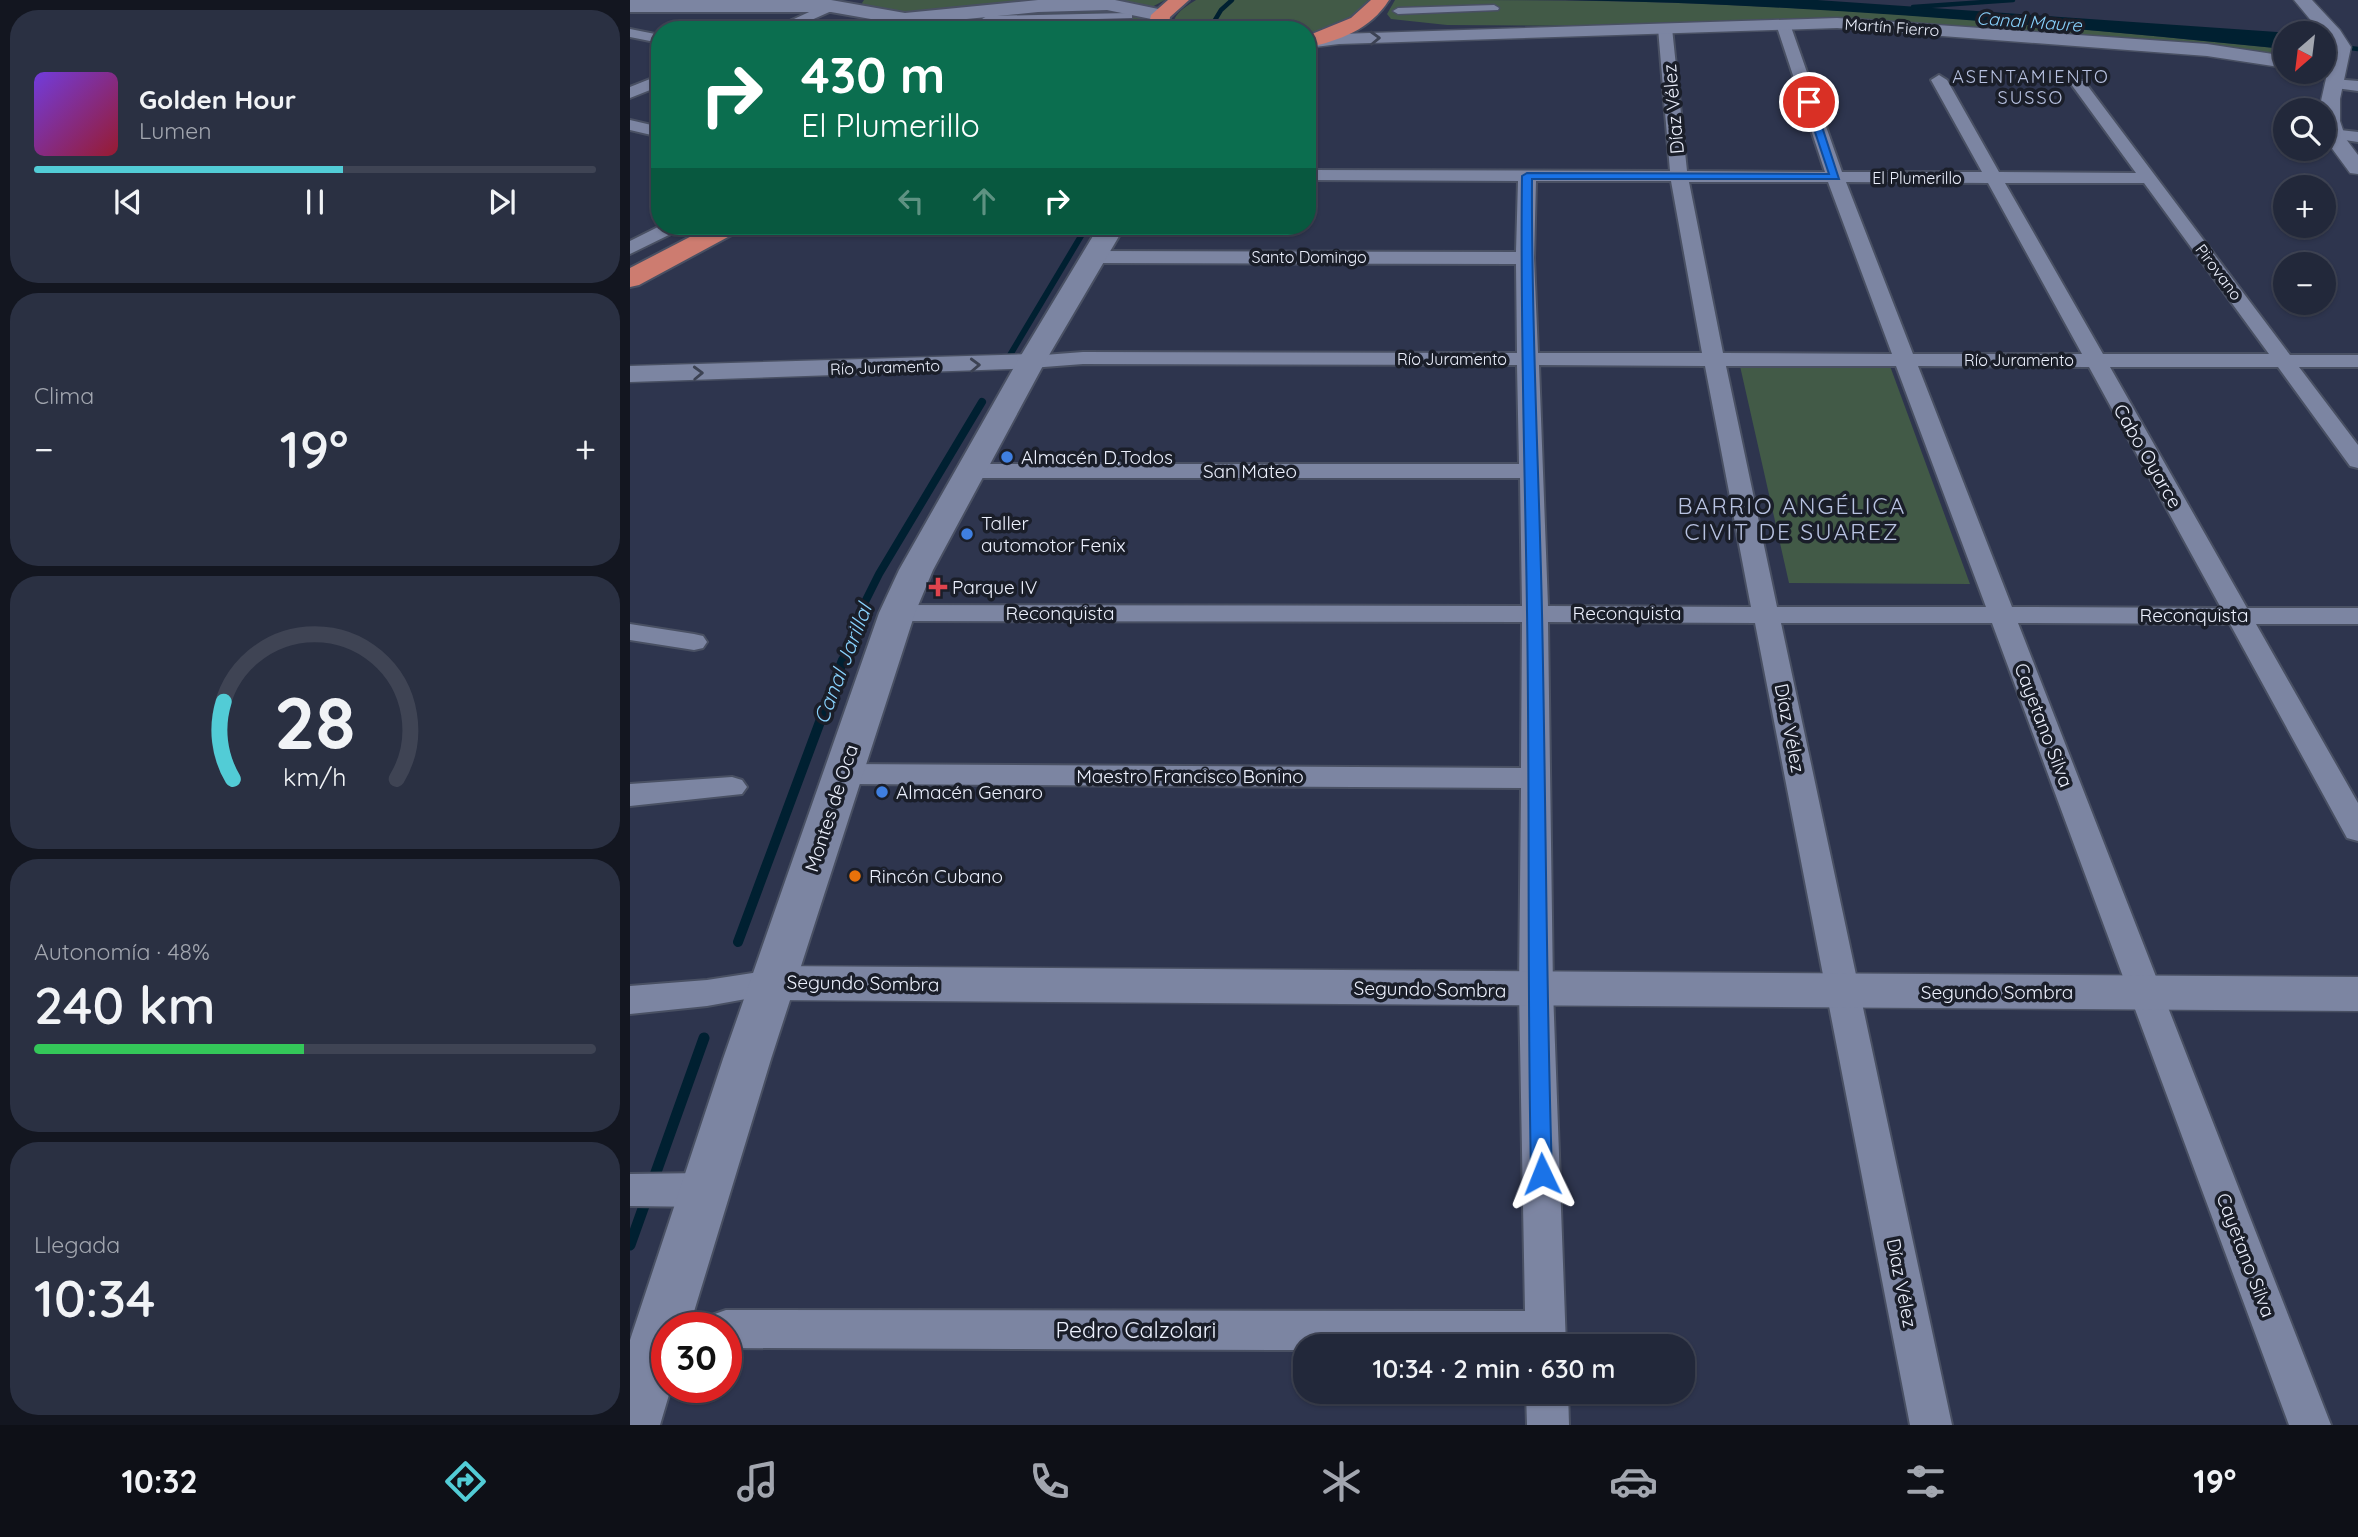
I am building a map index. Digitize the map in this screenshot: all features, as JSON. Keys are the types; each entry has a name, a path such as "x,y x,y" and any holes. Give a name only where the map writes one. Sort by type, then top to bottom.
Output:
{"highway":[{"path":"1162,21 1180,0"},
{"path":"1316,39 1366,17 1380,0"},
{"path":"630,262 682,235"},
{"path":"630,279 713,235"}],"main road":[{"path":"630,6 837,3 905,19 1071,4 1119,5 1150,21"},
{"name":"Montes de Oca","path":"669,1312 704,1190 844,774 866,698 897,613 916,570 1031,362 1106,235"},
{"name":"Montes de Oca","path":"631,1425 651,1366"}],"street":[{"path":"2302,0 2320,21"},
{"path":"797,21 837,3"},
{"path":"1398,11 1494,8"},
{"path":"987,19 1128,16"},
{"name":"Martín Fierro","path":"1366,17 1403,24 1454,27 1665,28"},
{"path":"905,19 916,21"},
{"name":"Martín Fierro","path":"1316,41 1783,24 1874,25 2231,52 2273,60"},
{"name":"Cayetano Silva","path":"1783,24 1835,177 2310,1425"},
{"name":"Díaz Vélez","path":"1665,28 1679,177 1930,1425"},
{"path":"630,33 651,37"},
{"path":"2336,35 2342,47 2336,63"},
{"path":"2336,79 2358,86"},
{"name":"Cabo Oyarce","path":"1939,80 2358,830"},
{"path":"630,93 651,84"},
{"name":"Pirovano","path":"2079,84 2358,461"},
{"path":"630,125 651,130"},
{"path":"2336,135 2358,137"},
{"path":"2336,140 2358,168"},
{"name":"El Plumerillo","path":"1316,175 2148,178"},
{"path":"1527,176 1526,359 1535,612 1536,990 1546,1334"},
{"path":"630,248 655,235"},
{"name":"Santo Domingo","path":"1093,257 1525,258"},
{"name":"Río Juramento","path":"630,374 1031,362 1083,358 2358,361"},
{"name":"San Mateo","path":"971,471 1530,471"},
{"name":"Reconquista","path":"897,613 1535,612 2358,616"},
{"path":"630,632 694,642"},
{"name":"Maestro Francisco Bonino","path":"844,774 1535,778"},
{"path":"630,795 732,788"},
{"name":"Segundo Sombra","path":"630,1000 707,993 772,983 2358,994"},
{"path":"645,1190 704,1190"},
{"name":"Pedro Calzolari","path":"742,1328 1293,1335"},
{"path":"1547,1404 1548,1425"}],"green space":[{"path":"864,0 1165,0 1150,8 913,16 864,7"},
{"path":"1196,0 1368,0 1349,19 1316,33 1316,21 1174,21 1183,9"},
{"path":"1395,0 1529,0 1751,6 1952,18 2085,30 2273,48 2273,55 2241,50 1841,19 1633,26 1447,25 1391,19 1387,14"},
{"path":"1104,7 1139,14 1142,17 1141,21 954,21 938,18"},
{"path":"1740,366 1890,366 1970,584 1789,583"}],"water":[{"path":"1565,0 1817,0 2273,32 2273,48 1926,17 1655,2"}],"waterway":[{"name":"Canal Jarillal","path":"1214,21 1232,0"},
{"path":"1913,7 2013,0"},
{"name":"Canal Maure","path":"2336,46 2342,47"},
{"name":"Canal Maure","path":"2342,47 2358,49"},
{"name":"Canal Jarillal","path":"1010,355 1082,235"},
{"name":"Canal Jarillal","path":"842,662 862,608 879,574 982,402"},
{"name":"Canal Jarillal","path":"738,942 843,660"},
{"name":"Canal Jarillal","path":"630,1245 704,1038"}],"place":[{"name":"Almacén D.Todos","path":"1007,457"},
{"name":"Taller automotor Fenix","path":"967,534"},
{"name":"Parque IV","path":"938,587"},
{"name":"Almacén Genaro","path":"882,792"},
{"name":"Rincón Cubano","path":"855,876"}],"district":[{"name":"ASENTAMIENTO SUSSO","path":"2031,87"},
{"name":"BARRIO ANGÉLICA CIVIT DE SUAREZ","path":"1792,519"}],"route":[{"path":"1542,1174 1536,990 1535,612 1525,309 1527,176 1835,177 1809,102"}]}
